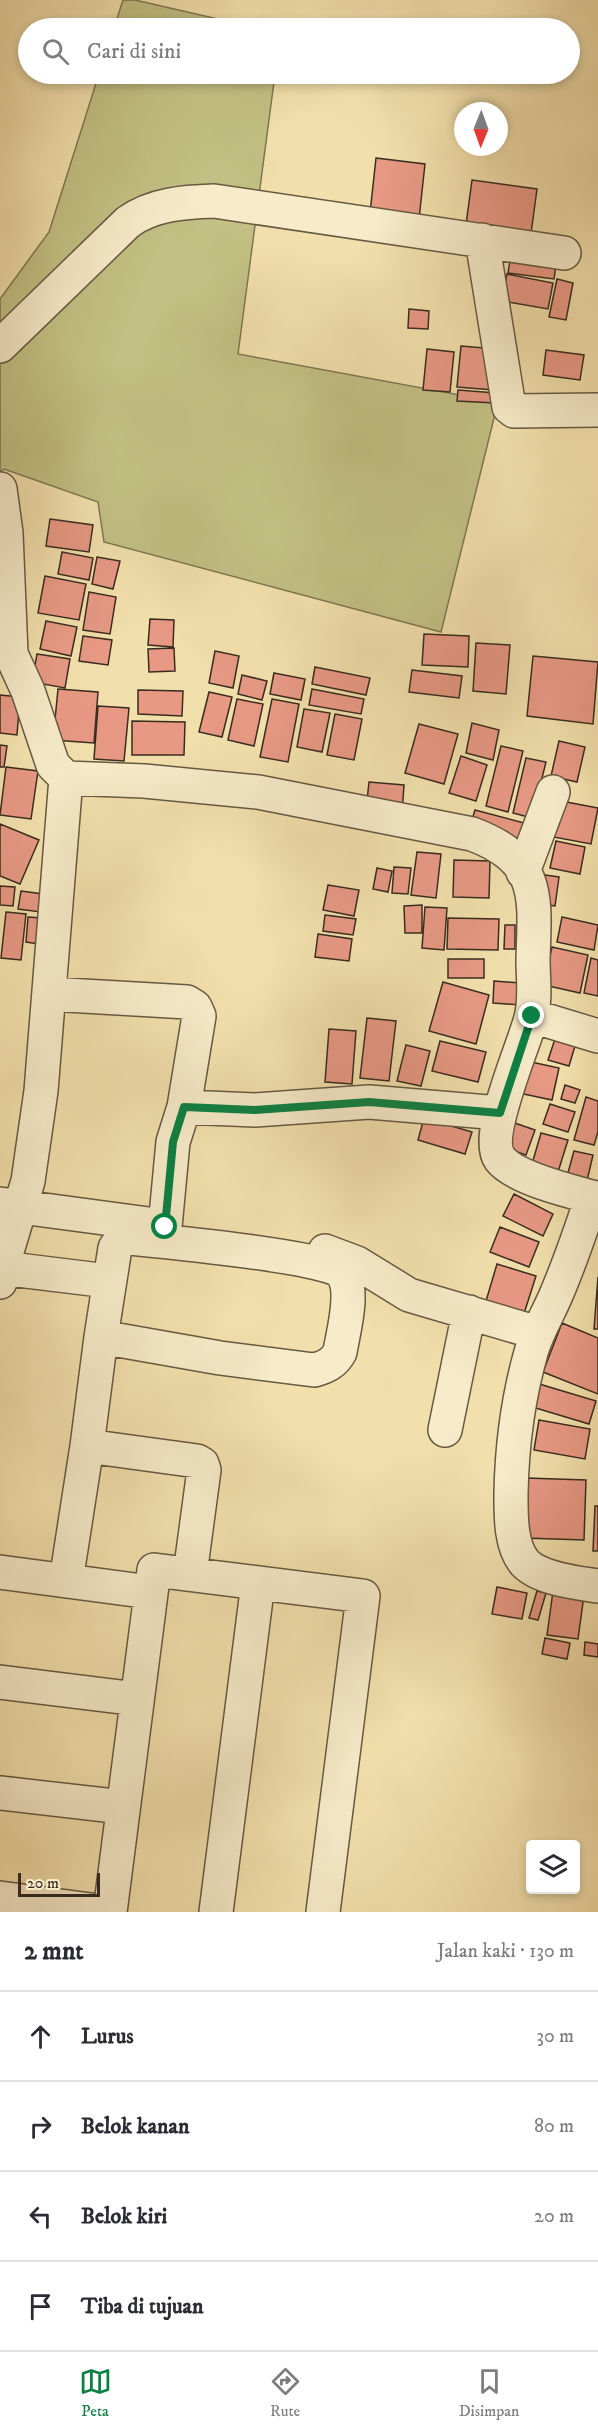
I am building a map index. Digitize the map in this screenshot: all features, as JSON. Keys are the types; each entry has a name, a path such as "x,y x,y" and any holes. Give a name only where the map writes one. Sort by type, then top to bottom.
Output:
{"street":[{"path":"0,346 128,222 150,209 185,202 214,201 564,253"},
{"path":"482,240 507,403 511,410 598,410"},
{"path":"0,489 6,533 6,650 28,691 54,765 66,778 144,781 258,792 472,834 505,848 513,856 532,887 536,914 532,1016 500,1113 496,1148 499,1158 511,1168 535,1180 595,1185 588,1246 556,1297 538,1333 518,1403 513,1441 511,1517 518,1551 526,1564 541,1573 571,1582 598,1586"},
{"path":"66,778 41,1091 28,1181 10,1205 1,1275 108,1281"},
{"path":"523,872 553,792"},
{"path":"49,994 186,1002 195,1007 199,1016 184,1107 173,1142 165,1227"},
{"path":"532,1016 598,1035"},
{"path":"184,1107 255,1110 369,1102 500,1113"},
{"path":"10,1205 224,1233 334,1253 357,1263 409,1295 538,1333"},
{"path":"66,1581 87,1446 108,1281 115,1248 121,1240 130,1238 330,1265 341,1272 349,1293 340,1352 336,1360 326,1367 314,1370 220,1358 101,1337"},
{"path":"445,1430 469,1312"},
{"path":"87,1446 197,1461 201,1464 204,1470 190,1574"},
{"path":"0,1898 108,1912 153,1570 363,1596 323,1912"},
{"path":"0,1572 150,1592"},
{"path":"216,1912 258,1583"},
{"path":"0,1682 137,1699"},
{"path":"0,1793 123,1807"}],"shaded area":[{"path":"123,0 135,0 213,18 117,18"},
{"path":"96,84 274,84 238,354 498,402 441,632 104,542 98,502 4,469 0,472 0,299 49,232"}],"building":[{"path":"376,158 425,164 419,219 370,213"},
{"path":"472,180 537,189 530,241 465,232"},
{"path":"511,254 557,259 554,279 508,273"},
{"path":"507,274 553,283 548,309 502,301"},
{"path":"557,279 573,283 566,320 549,317"},
{"path":"409,309 429,311 428,329 408,328"},
{"path":"461,346 496,349 494,390 457,387"},
{"path":"427,349 454,352 450,392 423,390"},
{"path":"546,350 584,355 580,380 543,375"},
{"path":"458,390 496,393 496,403 457,401"},
{"path":"50,519 93,525 89,552 46,546"},
{"path":"62,552 93,558 89,580 58,574"},
{"path":"97,557 120,561 113,589 92,584"},
{"path":"45,576 86,584 79,620 38,613"},
{"path":"89,592 116,597 110,634 83,630"},
{"path":"150,619 174,620 173,647 148,645"},
{"path":"46,621 77,627 71,656 40,649"},
{"path":"424,634 469,636 468,667 422,665"},
{"path":"83,636 112,640 108,665 79,661"},
{"path":"476,643 510,645 506,694 473,691"},
{"path":"174,648 175,671 149,672 148,649"},
{"path":"215,651 239,656 233,688 209,683"},
{"path":"37,654 70,659 65,688 32,682"},
{"path":"533,656 598,662 593,724 527,716"},
{"path":"315,667 370,678 366,695 312,684"},
{"path":"412,670 462,676 459,698 409,692"},
{"path":"274,673 305,679 301,700 270,694"},
{"path":"242,675 267,681 262,700 238,694"},
{"path":"58,689 98,692 94,743 53,740"},
{"path":"312,689 364,699 361,714 309,705"},
{"path":"138,690 183,691 182,716 138,714"},
{"path":"209,692 232,697 222,737 199,732"},
{"path":"0,695 20,697 17,735 0,733"},
{"path":"237,699 263,704 254,746 228,740"},
{"path":"272,699 299,704 288,762 260,757"},
{"path":"98,706 129,708 124,761 94,759"},
{"path":"304,709 330,713 322,752 297,747"},
{"path":"335,714 362,719 354,760 327,755"},
{"path":"132,721 185,722 184,755 132,755"},
{"path":"472,723 499,730 493,760 466,753"},
{"path":"419,724 458,734 444,784 405,773"},
{"path":"559,741 585,747 577,782 551,776"},
{"path":"0,745 7,746 4,767 0,767"},
{"path":"501,746 523,751 508,812 486,806"},
{"path":"461,756 487,765 476,801 449,793"},
{"path":"526,758 546,762 532,818 513,813"},
{"path":"6,767 38,771 31,819 0,815"},
{"path":"369,782 404,785 402,813 366,810"},
{"path":"556,800 598,808 591,844 548,836"},
{"path":"475,810 528,824 522,845 469,830"},
{"path":"0,824 39,840 20,884 0,876"},
{"path":"556,841 585,847 580,874 550,868"},
{"path":"417,852 441,854 436,898 411,895"},
{"path":"454,860 490,861 489,898 453,897"},
{"path":"394,867 411,868 408,894 392,893"},
{"path":"377,868 392,871 388,892 373,889"},
{"path":"545,875 559,877 555,906 542,904"},
{"path":"328,885 359,890 354,916 323,910"},
{"path":"0,886 15,887 13,906 0,905"},
{"path":"21,891 43,894 41,912 18,909"},
{"path":"422,905 422,933 405,933 404,906"},
{"path":"425,907 447,908 444,950 422,948"},
{"path":"6,912 26,914 21,960 1,958"},
{"path":"325,915 356,919 353,935 323,931"},
{"path":"28,917 41,918 39,944 26,942"},
{"path":"562,917 598,925 594,950 557,942"},
{"path":"448,918 499,919 498,950 447,949"},
{"path":"505,925 515,925 515,949 504,949"},
{"path":"318,934 352,939 349,961 315,957"},
{"path":"552,947 588,955 580,993 544,985"},
{"path":"591,958 598,960 598,996 584,993"},
{"path":"448,959 484,959 484,978 448,978"},
{"path":"494,981 521,983 520,1005 493,1003"},
{"path":"443,982 489,995 476,1044 429,1031"},
{"path":"367,1018 396,1021 389,1081 360,1078"},
{"path":"329,1029 356,1031 352,1084 325,1082"},
{"path":"555,1039 575,1046 569,1066 548,1060"},
{"path":"440,1041 486,1052 478,1082 432,1071"},
{"path":"406,1045 430,1051 421,1086 397,1081"},
{"path":"522,1060 559,1068 552,1100 514,1092"},
{"path":"565,1085 580,1090 575,1103 561,1099"},
{"path":"586,1097 598,1101 598,1132 594,1145 574,1140"},
{"path":"550,1104 575,1112 568,1132 543,1124"},
{"path":"424,1118 472,1132 465,1154 418,1140"},
{"path":"509,1121 535,1130 526,1155 500,1146"},
{"path":"541,1133 568,1140 558,1172 532,1164"},
{"path":"574,1151 593,1155 586,1185 566,1180"},
{"path":"514,1194 553,1214 543,1236 503,1216"},
{"path":"500,1227 539,1242 529,1267 490,1252"},
{"path":"497,1264 536,1276 521,1323 483,1311"},
{"path":"598,1277 598,1329 594,1329"},
{"path":"562,1323 598,1338 598,1394 543,1372"},
{"path":"536,1383 596,1401 589,1424 529,1406"},
{"path":"539,1420 590,1429 585,1459 534,1450"},
{"path":"526,1478 586,1480 584,1540 524,1538"},
{"path":"595,1506 598,1506 598,1551 593,1551"},
{"path":"497,1587 527,1593 522,1619 492,1614"},
{"path":"537,1591 546,1593 538,1620 529,1618"},
{"path":"553,1591 584,1595 578,1639 547,1635"},
{"path":"545,1638 570,1643 567,1659 542,1654"},
{"path":"585,1642 598,1644 598,1657 584,1655"}],"route":[{"path":"165,1227 173,1142 184,1107 255,1110 348,1102 394,1102 500,1113 532,1016"}]}
